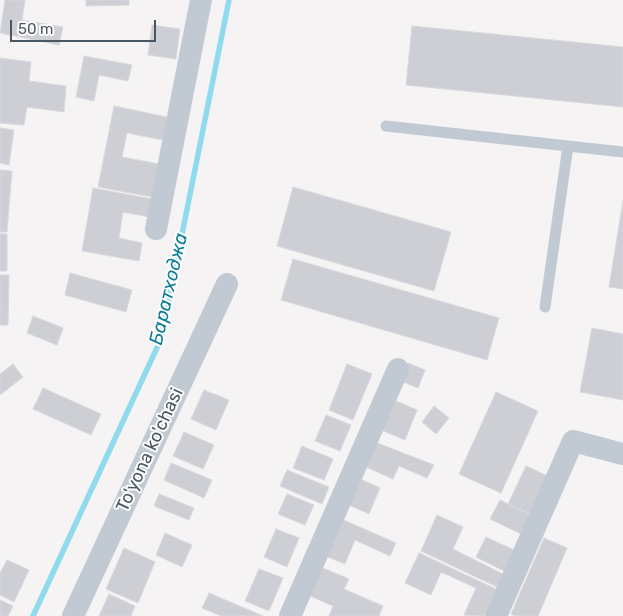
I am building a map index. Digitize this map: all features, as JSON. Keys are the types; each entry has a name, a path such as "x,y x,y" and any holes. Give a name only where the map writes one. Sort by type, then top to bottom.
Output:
{"street":[{"path":"156,229 201,0"},
{"name":"To'yona ko'chasi","path":"73,616 227,284"},
{"path":"290,616 398,369"},
{"path":"496,616 573,441 623,454"}],"lane":[{"path":"386,126 623,152"},
{"path":"545,307 568,146"}],"building":[{"path":"5,0 25,0 22,20 63,27 59,45 0,33"},
{"path":"86,0 129,0 129,5 86,6"},
{"path":"152,25 180,29 176,59 148,55"},
{"path":"412,26 623,47 623,107 406,85"},
{"path":"84,56 132,65 128,81 99,75 94,101 76,97"},
{"path":"0,58 31,62 29,81 66,86 64,112 27,107 24,125 0,123"},
{"path":"114,106 167,117 163,140 127,133 122,157 159,164 152,197 98,187"},
{"path":"0,128 14,130 9,165 0,163"},
{"path":"0,170 12,171 7,232 0,232"},
{"path":"293,187 451,232 434,291 277,246"},
{"path":"93,188 152,199 149,217 123,212 119,238 142,243 139,261 82,251"},
{"path":"623,201 623,289 609,287"},
{"path":"0,234 7,234 7,271 0,271"},
{"path":"293,259 499,318 487,360 281,300"},
{"path":"70,273 132,290 126,312 65,295"},
{"path":"0,275 9,275 8,325 0,325"},
{"path":"33,316 63,328 57,345 27,333"},
{"path":"592,328 623,334 623,400 580,392"},
{"path":"408,363 425,370 418,388 401,381"},
{"path":"13,364 23,377 0,395 0,374"},
{"path":"347,364 372,374 353,420 329,410"},
{"path":"43,388 101,414 91,435 33,409"},
{"path":"204,390 229,400 216,430 191,419"},
{"path":"496,392 538,411 501,493 459,474"},
{"path":"394,400 417,410 405,440 381,430"},
{"path":"434,406 449,418 436,434 422,422"},
{"path":"326,415 351,425 340,451 315,441"},
{"path":"184,432 214,445 203,469 173,456"},
{"path":"375,442 434,465 427,478 399,466 393,479 364,466"},
{"path":"302,446 333,459 324,480 293,468"},
{"path":"171,463 212,480 204,498 164,480"},
{"path":"526,466 550,477 533,515 508,504"},
{"path":"287,470 329,487 322,504 280,486"},
{"path":"358,478 380,488 369,514 347,504"},
{"path":"159,494 194,508 189,520 154,506"},
{"path":"287,494 314,505 305,525 278,514"},
{"path":"500,500 533,516 523,535 490,519"},
{"path":"437,515 463,527 453,549 503,574 497,587 421,551"},
{"path":"339,518 396,543 390,556 355,540 345,564 323,555"},
{"path":"276,529 299,538 287,567 264,557"},
{"path":"165,533 192,545 182,567 156,555"},
{"path":"486,537 514,550 504,571 476,557"},
{"path":"544,538 567,548 538,616 515,616 511,614"},
{"path":"124,548 155,562 138,603 106,589"},
{"path":"419,553 496,589 484,616 464,615 476,588 441,572 431,595 405,583"},
{"path":"7,560 29,570 14,602 0,595 0,573"},
{"path":"321,567 349,579 344,589 383,606 379,616 329,616 333,606 308,595"},
{"path":"259,569 283,578 269,611 245,601"},
{"path":"209,593 263,616 221,616 202,608"},
{"path":"109,594 135,606 131,616 99,616"},
{"path":"0,600 13,606 8,616 0,616"}],"waterway":[{"name":"Баратходжа","path":"33,616 161,339 229,0"}]}
